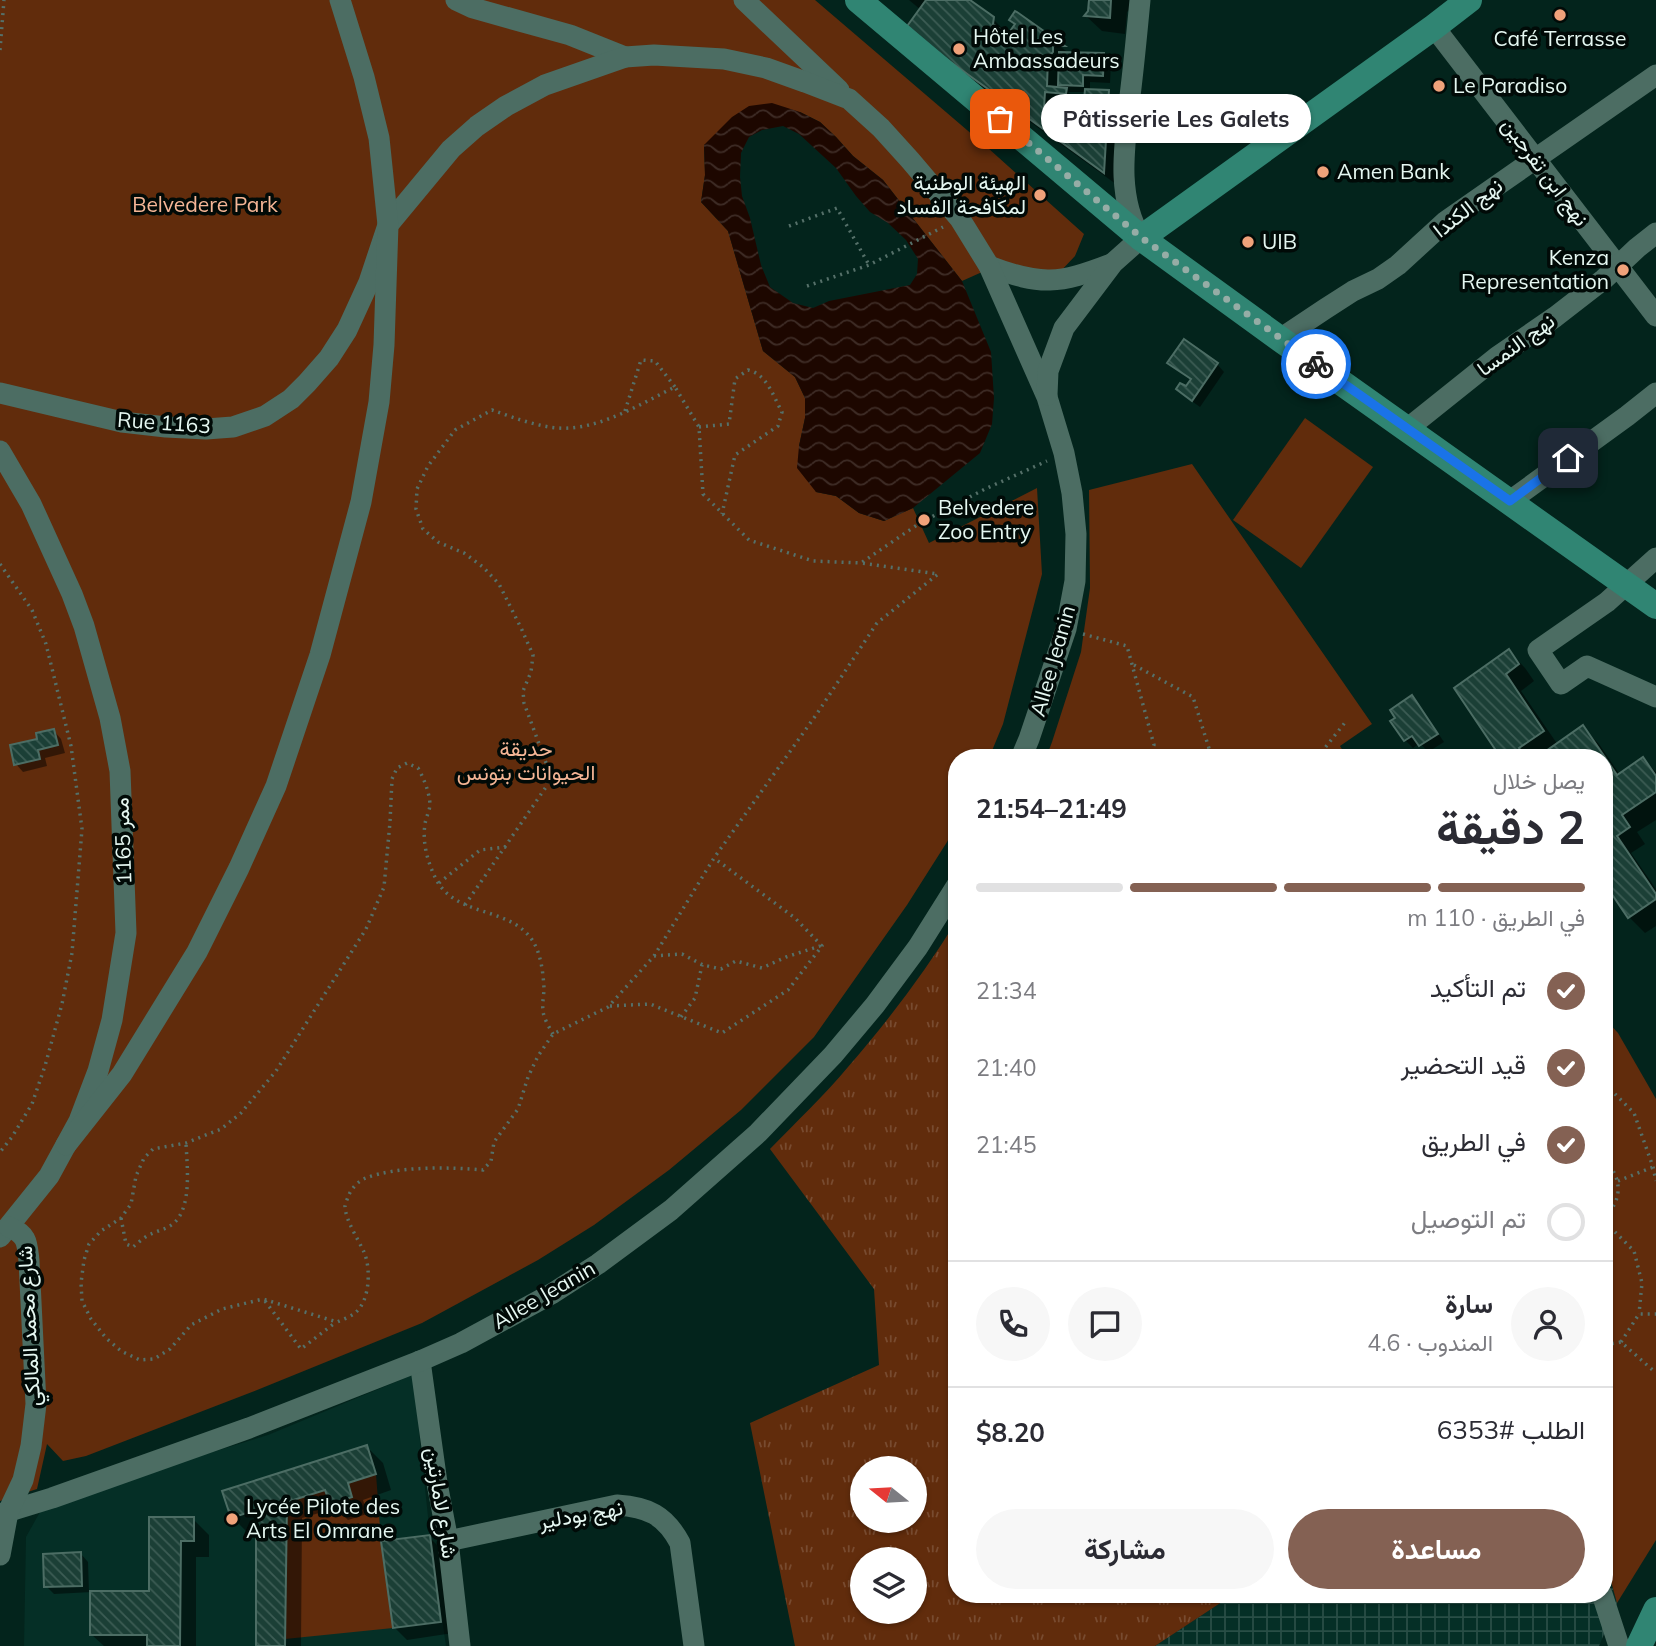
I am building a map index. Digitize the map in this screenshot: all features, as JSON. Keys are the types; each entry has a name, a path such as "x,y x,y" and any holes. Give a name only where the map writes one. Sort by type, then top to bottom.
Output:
{"main road":[{"path":"858,0 1142,238 1656,606"},
{"path":"1142,238 1469,0"},
{"path":"1639,1646 1656,1610"}],"street":[{"path":"66,1145 122,1074 197,952 239,868 280,773 320,655 360,502 379,402 388,225 379,138 364,77 340,0"},
{"path":"456,0 472,8 570,35 625,57"},
{"name":"Allee Jeanin","path":"744,0 881,128 960,219 989,266 1047,397 1064,453 1072,493 1076,534 1075,581 1066,629 1025,749"},
{"path":"1047,397 1048,371 1064,328 1112,263 1142,238 1134,225 1125,192 1124,156 1140,0"},
{"name":"نهج ابن تفرجين","path":"1434,27 1656,316"},
{"path":"388,225 452,149 477,126 506,106 545,85 625,57 654,55 724,59 766,68 849,99"},
{"name":"نهج الكندا","path":"1280,339 1398,265 1446,221 1656,75"},
{"name":"Rue 1163","path":"0,393 111,420 166,427 233,427 265,416 291,399 329,358 341,340 362,301 388,225"},
{"name":"نهج النمسا","path":"1407,429 1497,357 1604,279 1656,233"},
{"path":"989,266 1027,279 1048,281 1081,275 1112,263"},
{"path":"1510,501 1656,393"},
{"name":"ممر 1165","path":"0,451 47,537 72,594 85,626 110,718 120,771 126,933 112,1020 98,1071 79,1121 49,1176 5,1232"},
{"path":"1656,558 1607,602 1538,650 1562,684 1587,666 1656,697"},
{"name":"Allee Jeanin","path":"4,1513 249,1428 420,1361 460,1343 553,1293 671,1210 758,1133 833,1055 874,1005 918,947 948,899"},
{"name":"شارع محمد المالكي","path":"0,1555 4,1513 23,1480 31,1446 36,1404 26,1240 19,1231 5,1232"},
{"name":"شارع لامارتين","path":"420,1361 448,1541 460,1646"},
{"name":"نهج بودلير","path":"448,1541 617,1505 636,1506 651,1512 662,1519 680,1543 694,1646"},
{"path":"1605,1603 1619,1646"},
{"path":"1632,1646 1656,1610"}],"path":[{"path":"0,50 4,0"},
{"path":"789,226 837,208 869,265"},
{"path":"807,286 869,265 931,233"},
{"path":"608,1007 654,956 714,858 816,715 877,623 938,574 861,562 813,561 750,540 703,494 698,427 675,387 655,361 641,360 625,412"},
{"path":"698,427 729,424 735,379 747,370 757,372 765,380 782,412 778,426 735,455 722,514"},
{"path":"465,905 546,787 549,771 524,704 523,691 531,672 533,655 499,584 464,553 438,542 423,529 416,509 417,489 428,466 455,430 492,410 526,422 568,428 598,423 675,387"},
{"path":"861,562 920,523 985,489 1064,453"},
{"path":"0,564 32,610 46,644 71,746 82,829 72,953 62,1004 32,1104 0,1152"},
{"path":"1066,629 1127,646 1154,745 1152,749"},
{"path":"1132,664 1193,697 1209,749"},
{"path":"1324,749 1347,720"},
{"path":"337,1322 263,1299 222,1308 191,1325 170,1349 154,1359 140,1360 121,1351 91,1319 82,1301 81,1283 89,1244 100,1231 121,1218 131,1204 136,1176 144,1158 153,1149 186,1143 221,1129 241,1113 276,1071 366,929 384,887 392,779 397,768 407,763 418,768 425,783 430,805 425,825 425,844 430,868 439,884 450,897 519,926 532,939 540,958 544,989 542,1011 553,1034"},
{"path":"439,884 480,850 506,847"},
{"path":"714,858 795,918 822,946"},
{"path":"654,956 682,954 703,965 721,969 736,961 762,968 822,946"},
{"path":"263,1299 301,1349 337,1322 355,1314 364,1301 368,1283 366,1256 345,1206 350,1190 363,1179 386,1173 436,1168 483,1170 491,1161 494,1142 519,1109 528,1077 553,1034 608,1007 650,1003 722,1033 788,990 822,946"},
{"path":"681,1017 695,998 703,965"},
{"path":"1613,1092 1634,1112 1656,1181"},
{"path":"121,1218 126,1244 133,1247 150,1234 166,1229 177,1221 186,1201 186,1143"},
{"path":"1618,1181 1653,1167"},
{"path":"1613,1170 1618,1181 1618,1196 1613,1209"},
{"path":"1613,1229 1634,1251 1642,1283 1639,1314 1621,1342 1613,1344"},
{"path":"1639,1314 1656,1314"},
{"path":"1621,1342 1656,1373"}],"shaded area":[{"name":"Lycée Pilote des Arts El Omrane","path":"417,1373 419,1432 446,1646 24,1646 26,1537 45,1503 268,1435"},
{"path":"1613,1589 1617,1603 1599,1646 1155,1646 1220,1603 1613,1603"}],"green space":[{"name":"حديقة الحيوانات بتونس","path":"0,0 815,0 1084,234 1075,256 1058,274 1000,264 962,281 883,180 853,156 820,122 800,112 704,145 705,175 701,202 728,231 763,351 795,377 805,398 805,418 799,446 816,492 836,496 859,513 884,521 913,508 929,543 1037,488 1042,574 1003,724 993,749 948,749 947,842 907,905 814,1037 741,1110 669,1170 594,1225 538,1260 422,1323 252,1392 86,1456 63,1461 47,1444 37,1489 0,1501"},
{"path":"1305,418 1373,467 1301,568 1233,520"},
{"path":"1192,464 1372,724 1340,746 1342,749 1049,749 1081,652 1090,588 1089,490"},
{"path":"948,934 948,1603 1220,1603 1155,1646 795,1646 750,1423 879,1365 874,1289 770,1149 863,1050 906,996"},
{"path":"1613,1028 1656,1099 1656,1540 1617,1603 1613,1589"},
{"path":"376,1474 381,1541 393,1628 285,1639 287,1502 325,1490 330,1504 351,1497 348,1483"}],"water":[{"path":"772,103 820,122 853,156 883,180 962,281 991,352 994,398 992,424 980,453 913,508 884,521 859,513 836,496 816,492 797,468 805,418 805,398 795,377 763,351 728,231 701,202 705,175 704,145 732,117 749,106","holes":["783,126 799,134 836,168 870,212 888,223 906,240 918,259 917,274 910,285 829,301 813,308 793,303 770,287 761,265 742,196 741,153 749,137 762,130"]}],"building":[{"path":"926,0 970,0 994,17 993,24 1008,34 1015,24 1009,20 1015,11 1065,46 1053,46 1053,52 1048,58 1047,86 1067,88 1066,94 1045,92 1044,108 1082,136 1082,133 1073,127 1073,115 1083,115 1085,89 1109,90 1104,173 905,29"},
{"path":"1089,0 1111,0 1110,18 1084,16 1088,11"},
{"path":"1059,52 1104,53 1103,76 1083,75 1083,86 1058,85"},
{"path":"1184,339 1218,363 1192,401 1176,389 1180,383 1186,386 1191,379 1167,363"},
{"path":"1509,649 1519,664 1506,674 1544,731 1520,749 1495,749 1454,688"},
{"path":"1412,695 1438,734 1419,746 1412,736 1404,741 1390,721 1395,718 1390,710"},
{"path":"1583,725 1599,749 1549,749"},
{"path":"54,729 58,745 38,750 40,759 14,765 10,745 37,739 36,733"},
{"path":"1643,757 1656,776 1656,792 1622,815 1630,827 1617,836 1656,894 1656,899 1628,918 1613,896 1613,769 1617,775"},
{"path":"367,1445 376,1474 348,1483 352,1497 330,1504 325,1490 287,1502 285,1646 256,1646 256,1510 231,1518 222,1491"},
{"path":"149,1517 194,1517 194,1541 181,1541 180,1646 147,1646 147,1635 90,1635 90,1591 149,1591"},
{"path":"430,1535 441,1622 393,1628 381,1541"},
{"path":"81,1552 82,1586 44,1587 43,1554"}],"way so far":[{"path":"1000,119 1142,238 1316,364"}],"place":[{"name":"Café Terrasse","path":"1560,15"},
{"name":"Hôtel Les Ambassadeurs","path":"959,49"},
{"name":"Le Paradiso","path":"1439,86"},
{"name":"Pâtisserie Les Galets","path":"1000,119"},
{"name":"Amen Bank","path":"1323,172"},
{"name":"الهيئة الوطنية لمكافحة الفساد","path":"1040,195"},
{"name":"UIB","path":"1248,242"},
{"name":"Kenza Representation","path":"1623,270"},
{"name":"Belvedere Zoo Entry","path":"924,520"},
{"name":"Lycée Pilote des Arts El Omrane","path":"232,1519"}],"route":[{"path":"1316,364 1510,501 1568,458"}],"park label":[{"name":"Belvedere Park","path":"205,205"}]}
